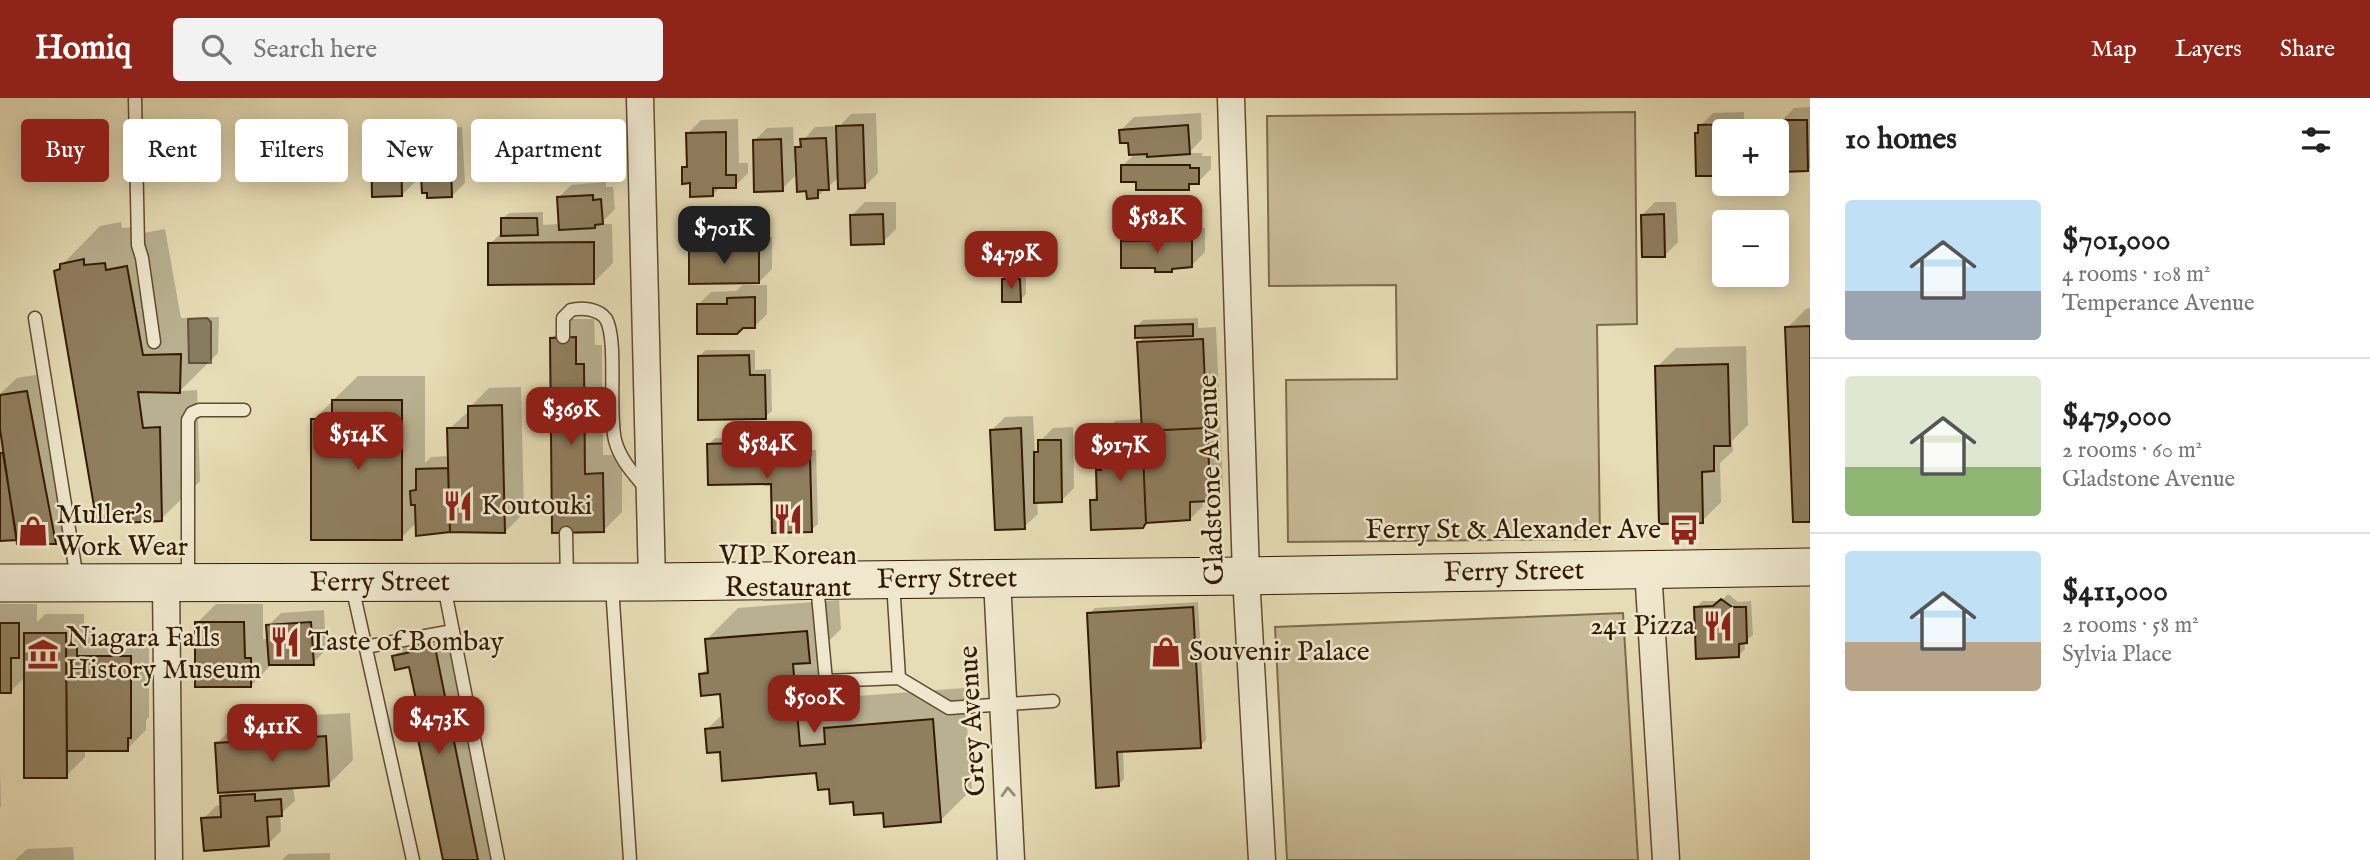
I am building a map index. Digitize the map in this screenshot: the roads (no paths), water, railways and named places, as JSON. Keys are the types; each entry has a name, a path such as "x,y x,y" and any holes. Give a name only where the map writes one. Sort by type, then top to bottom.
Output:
{"main road":[{"name":"Ferry Street","path":"0,583 893,580 1810,567"}],"street":[{"path":"640,98 652,582"},
{"name":"Gladstone Avenue","path":"1231,98 1246,576 1262,860"},
{"path":"1648,569 1666,860"},
{"name":"Grey Avenue","path":"997,579 1011,860"},
{"path":"169,860 177,583"}],"lane":[{"path":"135,98 138,245 154,342"},
{"path":"563,337 564,318 571,310 586,309 606,320 611,339 612,419 615,440 620,456 650,493"},
{"path":"35,317 78,583"},
{"path":"177,583 188,420 192,413 199,410 244,410"},
{"path":"566,533 567,582"},
{"path":"817,580 826,681 899,678 949,708 1053,701"},
{"path":"893,580 899,678"},
{"path":"351,582 413,860"},
{"path":"443,582 498,860"},
{"path":"612,582 630,860"},
{"path":"365,647 453,631"}],"place":[{"name":"Koutouki","path":"458,506"},
{"name":"VIP Korean Restaurant","path":"788,519"},
{"name":"Ferry St & Alexander Ave","path":"1684,530"},
{"name":"Muller's Work Wear","path":"33,531"},
{"name":"241 Pizza","path":"1718,626"},
{"name":"Taste of Bombay","path":"285,642"},
{"name":"Souvenir Palace","path":"1166,652"},
{"name":"Niagara Falls History Museum","path":"43,654"}]}
